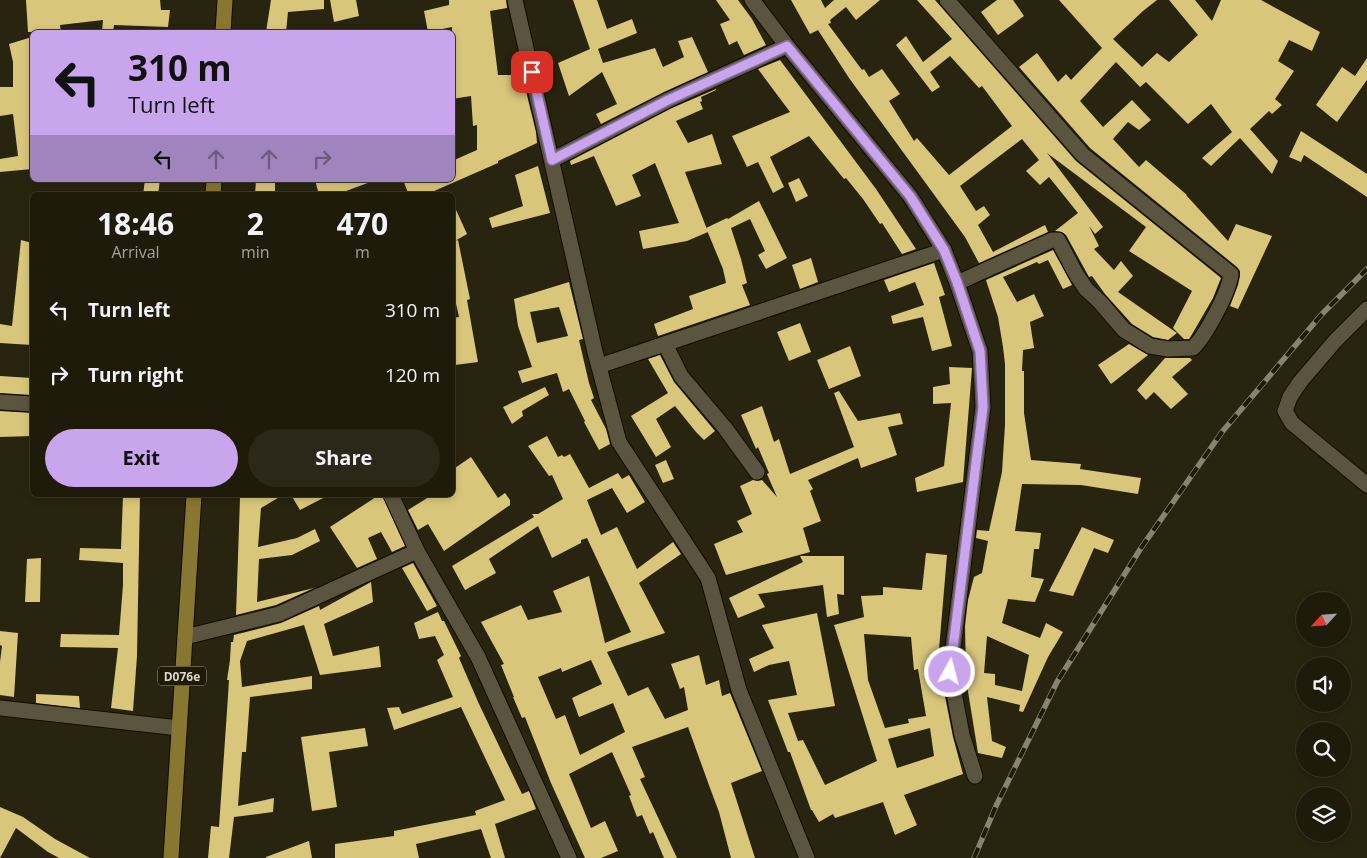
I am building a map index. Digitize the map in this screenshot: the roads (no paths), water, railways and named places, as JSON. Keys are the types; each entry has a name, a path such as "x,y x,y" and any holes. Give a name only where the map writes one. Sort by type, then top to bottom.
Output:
{"main road":[{"path":"223,30 225,0"},
{"name":"D076e","path":"171,858 194,497"}],"street":[{"path":"515,0 618,442 708,578 739,690 808,858"},
{"path":"752,0 787,46 910,196 944,250 957,282 980,351 983,407 950,672 962,735 976,776"},
{"path":"947,0 1083,155 1231,274 1227,291 1201,340 1193,348 1168,350 1150,346 1124,330 1086,289 1058,240 1052,240 957,282"},
{"path":"552,160 668,100 787,46"},
{"path":"599,366 944,250"},
{"path":"1367,309 1335,341 1300,382 1290,397 1285,411 1292,424 1367,485"},
{"path":"665,344 682,376 725,428 757,472"},
{"path":"0,402 30,404"},
{"path":"392,497 417,551 478,657 568,858"},
{"path":"185,636 279,614 417,551"},
{"path":"0,708 179,728"}],"railway":[{"path":"974,858 996,806 1057,682 1141,548 1222,432 1322,314 1367,269"}]}
